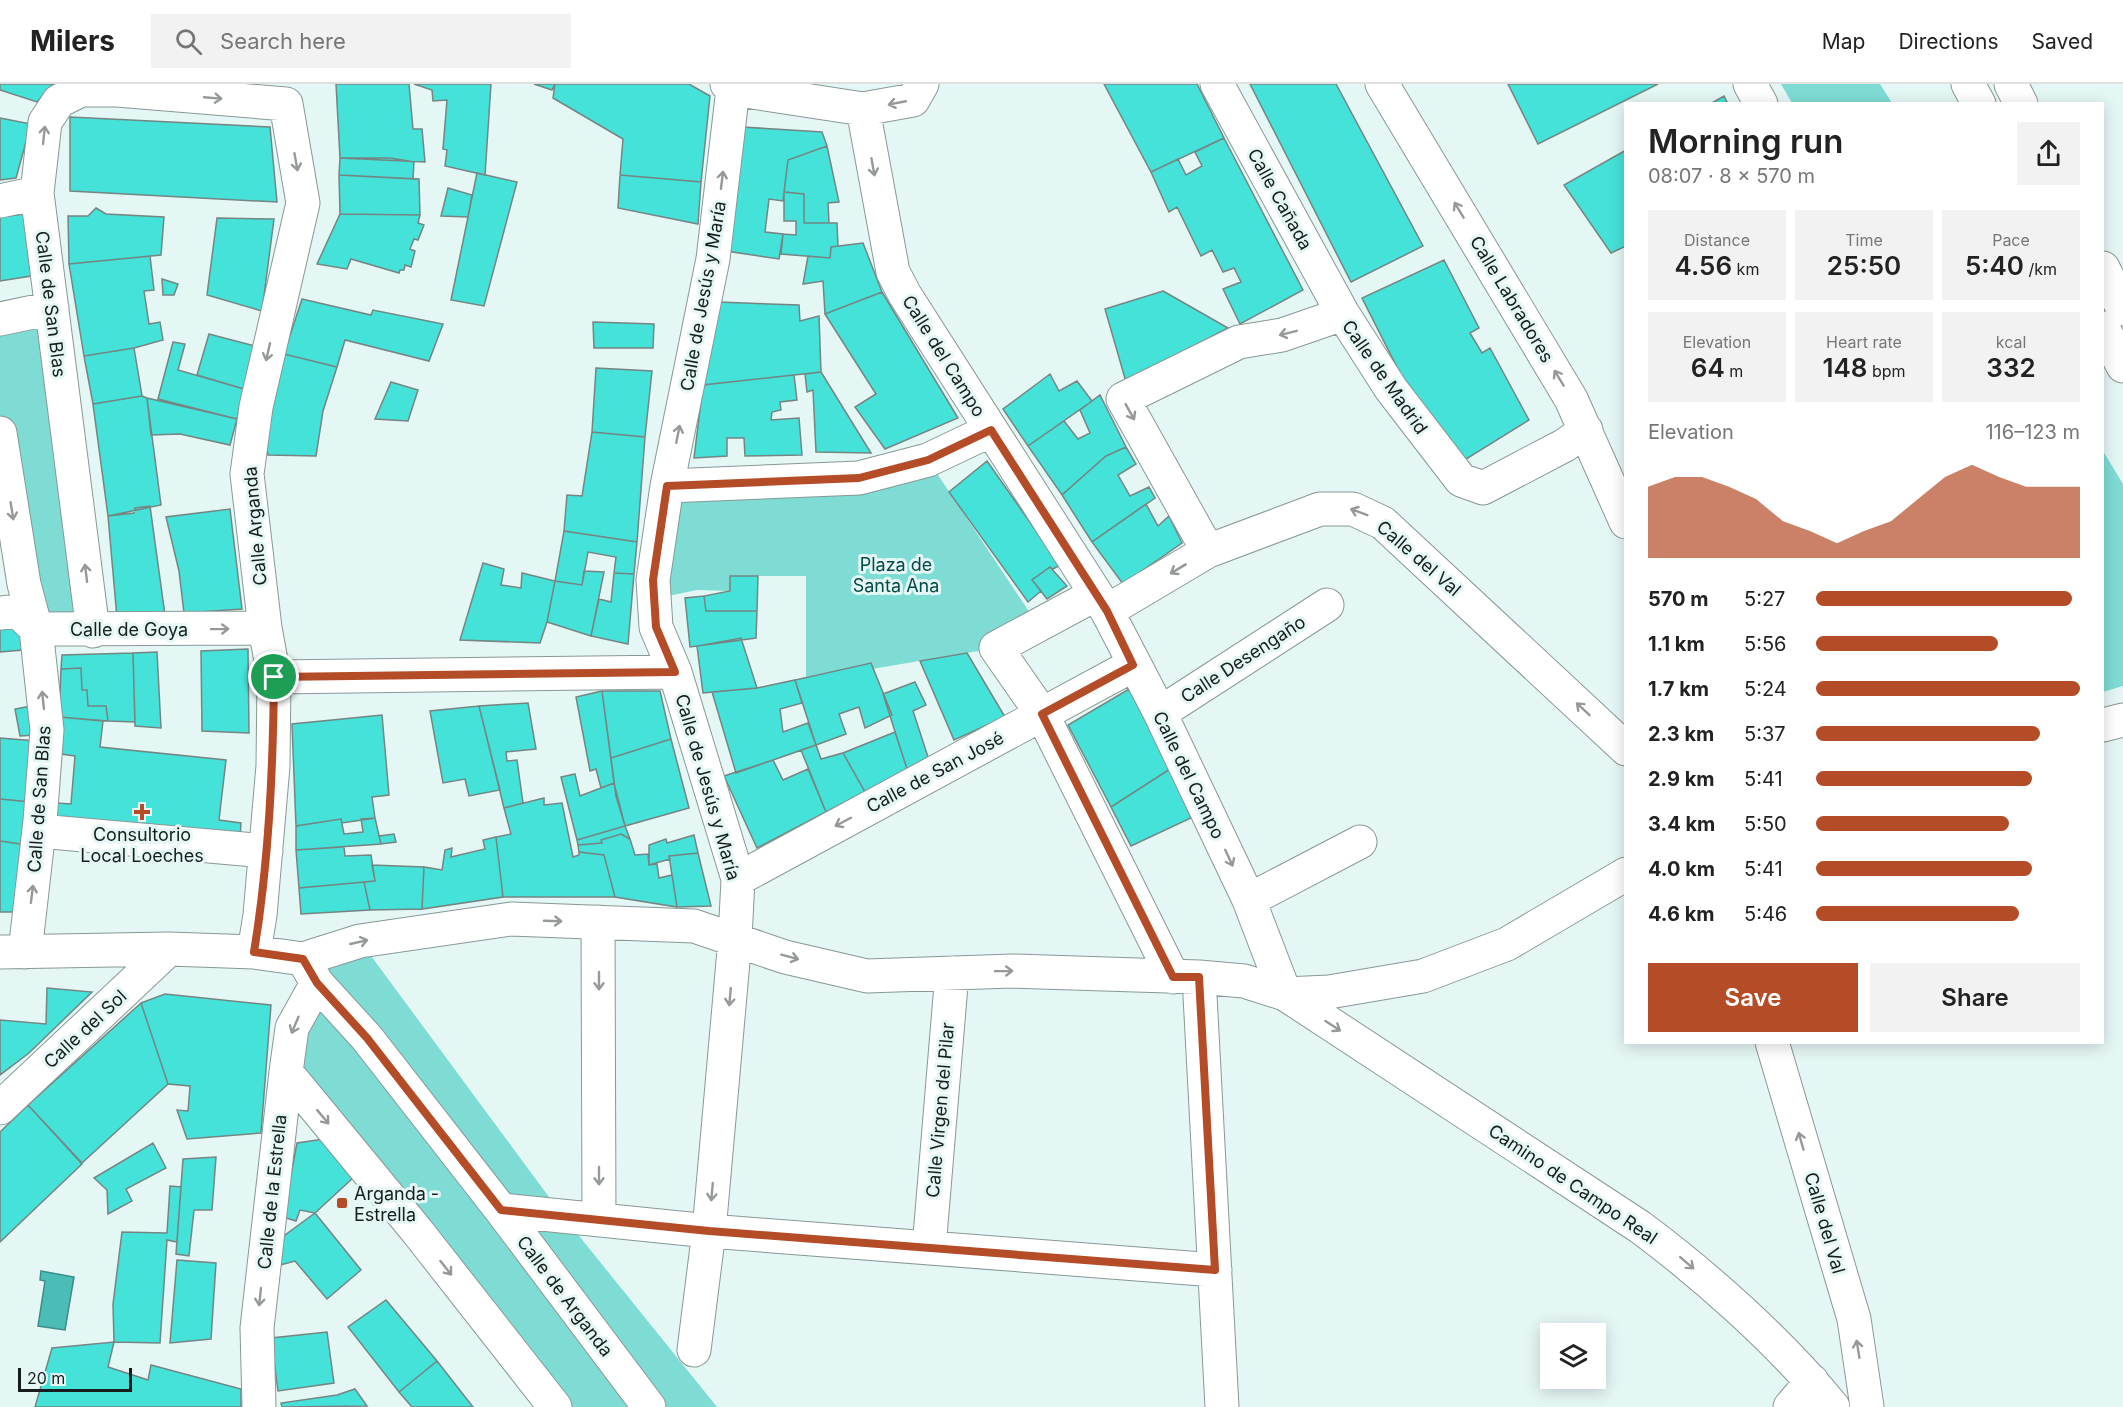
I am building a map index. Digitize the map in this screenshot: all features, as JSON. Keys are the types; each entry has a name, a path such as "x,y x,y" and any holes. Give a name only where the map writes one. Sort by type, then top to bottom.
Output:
{"street":[{"path":"730,86 863,110 913,100 921,84"},
{"name":"Calle Cañada","path":"1217,84 1343,314"},
{"name":"Calle Labradores","path":"1382,84 1571,399 1624,517"},
{"path":"1750,84 1760,102"},
{"path":"1970,84 1979,102"},
{"path":"2011,84 2020,102"},
{"name":"Calle de Jesús y María","path":"694,1350 709,1231 735,939 738,879 675,672 656,627 654,589 667,486 713,259 730,86"},
{"name":"Calle de San Blas","path":"93,631 37,193 45,122 59,102 81,90 117,87 286,104"},
{"name":"Calle Arganda","path":"254,952 273,766 274,677 265,628 247,474 256,407 303,203 286,104"},
{"name":"Calle del Campo","path":"863,110 893,272 904,295 1101,603 1160,713 1249,900 1285,994"},
{"path":"0,201 37,193"},
{"path":"2104,270 2123,309"},
{"path":"0,319 52,308"},
{"name":"Calle de Madrid","path":"1208,551 1123,399 1239,342 1282,335 1316,326 1343,314 1391,389 1461,480 1483,488 1565,445 1586,430"},
{"path":"2104,330 2123,366"},
{"path":"667,486 859,478 928,460 991,430"},
{"name":"Calle de San Blas","path":"0,433 24,585 36,629 47,730 39,831 12,952"},
{"name":"Calle del Val","path":"1101,603 1208,551 1320,509 1353,508 1383,523 1624,747"},
{"path":"1101,603 996,648 1042,714 1186,977 1215,1270 1222,1407"},
{"name":"Calle Desengaño","path":"1160,713 1327,605"},
{"path":"0,612 18,611 36,629"},
{"name":"Calle de Goya","path":"36,629 93,631 265,628"},
{"name":"Calle de San José","path":"738,879 1133,665"},
{"path":"274,677 675,672"},
{"path":"2104,725 2123,720"},
{"path":"39,831 266,851"},
{"path":"1249,900 1360,842"},
{"path":"12,952 169,949 254,952 310,971 360,941 511,919 694,926 786,957 867,976 1012,971 1186,977 1244,981 1285,994 1329,992 1423,976 1507,944 1624,875"},
{"path":"598,922 599,1220"},
{"name":"Calle del Sol","path":"0,1108 169,949"},
{"name":"Calle de la Estrella","path":"259,1407 257,1328 286,1072 292,1028 310,971"},
{"name":"Calle de Arganda","path":"310,971 367,1038 501,1210 649,1407"},
{"name":"Calle Virgen del Pilar","path":"929,1248 952,973"},
{"name":"Camino de Campo Real","path":"1285,994 1640,1227 1685,1260 1812,1381 1833,1407"},
{"name":"Calle del Val","path":"1773,1044 1854,1319 1867,1407"},
{"path":"286,1072 417,1231 555,1407"},
{"path":"501,1210 709,1231 1215,1270"},
{"path":"1790,1407 1812,1381"}],"green space":[{"path":"1781,84 1880,84 1891,102 1791,102"},
{"path":"52,308 93,631 36,629 0,414 0,318"},
{"path":"2104,453 2123,484 2123,686 2104,692"},
{"name":"Plaza de Santa Ana","path":"928,460 1038,625 996,648 872,669 870,663 806,677 806,576 731,576 730,591 697,590 654,599 667,486"},
{"path":"360,941 563,1216 717,1407 552,1407 286,1072 303,959"}],"shaded area":[{"path":"41,1271 74,1277 65,1330 38,1326 45,1281 40,1280"}],"building":[{"path":"0,84 54,84 37,102 0,90"},
{"path":"336,84 409,84 413,129 422,129 425,162 340,158"},
{"path":"414,84 491,84 485,175 445,166 447,150 443,149 447,100 433,101 432,90"},
{"path":"534,84 555,84 552,90"},
{"path":"555,84 689,84 710,96 701,182 620,175 623,139 553,98"},
{"path":"1104,84 1197,84 1224,138 1151,172"},
{"path":"1250,84 1336,84 1423,246 1351,282"},
{"path":"1508,84 1658,84 1538,144"},
{"path":"1724,96 1727,102 1714,102"},
{"path":"70,117 270,127 277,202 70,191"},
{"path":"0,118 31,124 16,178 0,180"},
{"path":"742,127 822,132 827,146 788,160 783,201 769,199 765,232 783,234 779,259 726,251"},
{"path":"1224,138 1303,290 1240,324 1223,289 1241,282 1234,268 1223,272 1212,250 1201,256 1177,207 1169,212 1151,172 1178,159 1186,175 1202,166 1195,152"},
{"path":"827,146 839,202 828,203 829,223 804,223 804,194 784,192 788,160"},
{"path":"1624,151 1624,247 1611,253 1564,185"},
{"path":"340,158 390,158 414,162 413,179 339,175"},
{"path":"477,173 517,182 484,306 451,300"},
{"path":"339,175 419,179 420,215 340,214"},
{"path":"620,175 701,182 698,224 618,208"},
{"path":"448,188 472,195 468,217 441,216"},
{"path":"784,192 804,194 804,223 837,223 838,246 831,247 830,258 781,254 783,234 796,235 796,221 784,221"},
{"path":"96,208 106,214 164,217 161,255 69,264 68,216 88,216"},
{"path":"24,214 31,276 0,281 0,217"},
{"path":"340,214 420,215 418,223 424,225 418,240 414,239 410,249 415,251 411,267 405,265 404,270 400,270 399,273 351,259 347,269 317,264"},
{"path":"217,218 274,219 262,311 207,295"},
{"path":"863,243 882,292 825,314 823,281 803,284 808,256 830,258 831,247"},
{"path":"150,256 154,290 144,291 149,324 160,322 163,340 134,348 84,356 69,264"},
{"path":"1444,260 1479,328 1470,333 1482,353 1490,348 1529,420 1463,461 1401,375 1362,298"},
{"path":"162,279 178,284 174,295 163,295"},
{"path":"1163,291 1228,328 1126,382 1105,309"},
{"path":"882,292 958,418 885,449 855,407 876,394 825,314"},
{"path":"302,299 371,315 373,310 443,324 429,361 345,340 337,367 284,354"},
{"path":"717,302 799,305 800,321 819,316 821,372 703,385"},
{"path":"593,322 654,324 653,348 594,348"},
{"path":"209,334 255,346 244,389 197,375"},
{"path":"173,342 185,344 178,370 244,389 237,419 158,399"},
{"path":"134,348 142,396 93,404 84,356"},
{"path":"284,354 337,367 323,411 316,456 268,455 264,435"},
{"path":"596,368 652,371 645,437 592,432"},
{"path":"821,372 871,453 816,452 813,390 807,392 805,374"},
{"path":"1050,374 1059,391 1077,381 1092,401 1028,446 1003,409"},
{"path":"794,375 797,400 780,402 781,410 772,412 771,420 799,418 802,455 745,456 744,438 727,438 727,456 694,458 703,385"},
{"path":"391,382 418,390 408,421 375,419"},
{"path":"1100,395 1126,447 1106,456 1062,495 1028,446 1064,421 1078,439 1090,433 1080,410"},
{"path":"142,396 147,398 161,505 108,516 93,404"},
{"path":"147,398 237,419 230,445 180,434 151,435"},
{"path":"592,432 645,437 637,542 564,531 567,495 582,496"},
{"path":"1126,447 1136,464 1118,475 1130,496 1149,487 1155,498 1092,542 1062,495 1106,456"},
{"path":"987,461 1060,565 1053,569 1050,567 1032,580 1041,591 1028,602 949,492"},
{"path":"1146,504 1158,526 1169,516 1182,543 1123,584 1092,542"},
{"path":"150,506 165,615 117,618 108,516 134,513 135,508"},
{"path":"230,509 242,609 184,613 179,571 166,517"},
{"path":"564,531 637,542 634,574 614,573 616,557 588,552 582,585 555,581"},
{"path":"483,563 504,569 501,585 521,588 522,573 555,581 547,622 540,643 460,640"},
{"path":"1050,567 1067,586 1047,599 1032,580"},
{"path":"584,571 604,572 591,636 547,622 555,581 582,585"},
{"path":"614,573 634,574 628,644 591,636 599,599 611,602"},
{"path":"730,576 758,576 757,611 706,611 704,596 730,591"},
{"path":"704,596 706,611 757,611 756,638 690,647 685,598"},
{"path":"20,623 23,650 0,652 0,624"},
{"path":"741,638 757,688 703,693 697,646"},
{"path":"248,649 249,733 202,731 201,651"},
{"path":"157,652 161,728 135,726 133,653"},
{"path":"133,653 135,722 108,721 106,706 88,706 87,690 82,690 81,668 61,669 62,655"},
{"path":"967,653 1005,717 954,740 920,661"},
{"path":"871,663 892,715 865,728 859,707 839,714 846,734 816,745 795,680"},
{"path":"81,668 82,690 87,690 88,706 106,706 108,721 59,717 61,669"},
{"path":"795,680 802,703 780,709 783,732 808,723 816,745 736,773 712,692 757,688"},
{"path":"915,682 926,705 913,711 928,757 907,769 883,694"},
{"path":"1129,689 1170,769 1111,807 1068,725"},
{"path":"602,691 614,783 601,788 596,769 590,771 576,697"},
{"path":"602,691 660,691 671,739 611,758"},
{"path":"528,703 536,749 506,752 507,761 517,760 523,803 504,808 479,706"},
{"path":"31,706 35,735 20,736 15,709"},
{"path":"479,706 500,790 469,796 465,779 443,783 430,711"},
{"path":"382,715 389,795 372,797 375,818 342,823 341,819 296,826 292,724"},
{"name":"Consultorio Local Loeches","path":"59,717 103,721 100,747 226,760 219,820 241,823 240,839 55,818 57,803 71,804 75,756 61,754"},
{"path":"895,732 907,769 865,792 843,753"},
{"path":"0,738 37,741 31,802 0,799"},
{"path":"671,739 689,808 625,826 616,796 611,758"},
{"path":"816,745 821,759 843,753 865,792 826,812 801,750"},
{"path":"773,760 783,780 808,769 826,812 757,848 724,776"},
{"path":"1170,769 1191,818 1131,846 1111,807"},
{"path":"575,774 580,796 614,783 625,826 577,840 561,777"},
{"path":"544,798 544,805 562,803 573,857 579,855 579,852 604,855 615,897 503,897 496,837 511,834 504,808"},
{"path":"0,799 31,802 27,845 0,841"},
{"path":"375,818 381,844 296,850 296,826 341,819 344,834 363,832 361,819"},
{"path":"625,826 630,839 621,834 601,840 602,843 578,845 577,840"},
{"path":"394,834 396,842 381,844 379,836"},
{"path":"621,834 630,839 635,855 648,854 649,865 657,864 659,878 672,875 677,907 615,897 604,855 579,852 578,845 602,843 601,840"},
{"path":"694,835 698,853 669,856 670,859 649,865 649,845 666,839 667,843"},
{"path":"496,837 503,897 422,909 424,867 442,870 445,850 452,848 451,857 485,849 483,840"},
{"path":"0,841 27,845 15,912 0,912"},
{"path":"344,847 345,856 371,855 375,881 299,888 296,850"},
{"path":"698,853 711,906 677,907 669,856"},
{"path":"372,865 424,867 422,909 370,910 364,882 375,881"},
{"path":"364,882 370,910 301,914 299,888"},
{"path":"47,988 92,992 29,1053 0,1075 0,1020 46,1024"},
{"path":"165,994 271,1005 261,1133 187,1139 177,1110 188,1111 190,1086 168,1084 141,1003"},
{"path":"141,1003 168,1084 82,1163 28,1105"},
{"path":"28,1105 82,1164 0,1242 0,1132"},
{"path":"324,1139 353,1178 315,1213 300,1210 296,1221 283,1217 297,1143"},
{"path":"153,1143 166,1168 126,1189 132,1201 108,1214 107,1190 94,1178"},
{"path":"216,1157 212,1210 194,1210 189,1256 176,1254 183,1159"},
{"path":"170,1186 181,1187 177,1242 167,1240 160,1343 114,1342 113,1304 122,1232 167,1233"},
{"path":"315,1213 361,1270 327,1299 295,1261 273,1267 273,1244"},
{"path":"177,1260 216,1263 211,1339 170,1343"},
{"path":"386,1300 437,1361 399,1392 348,1327"},
{"path":"327,1332 334,1383 278,1391 271,1338"},
{"path":"114,1342 108,1367 148,1380 151,1365 241,1389 241,1407 35,1407 52,1348"},
{"path":"437,1361 473,1407 412,1407 399,1392"},
{"path":"355,1389 367,1406 282,1407 281,1403 337,1395"}],"place":[{"name":"Consultorio Local Loeches","path":"142,812"},
{"name":"Arganda - Estrella","path":"342,1203"}],"route":[{"path":"991,430 1107,611 1133,665 1042,714 1173,977 1199,977 1215,1270 709,1231 501,1210 367,1038 317,983 303,959 254,952 260,915 273,766 274,677 675,672 656,627 653,580 667,486 859,478 928,460 991,430"}]}
